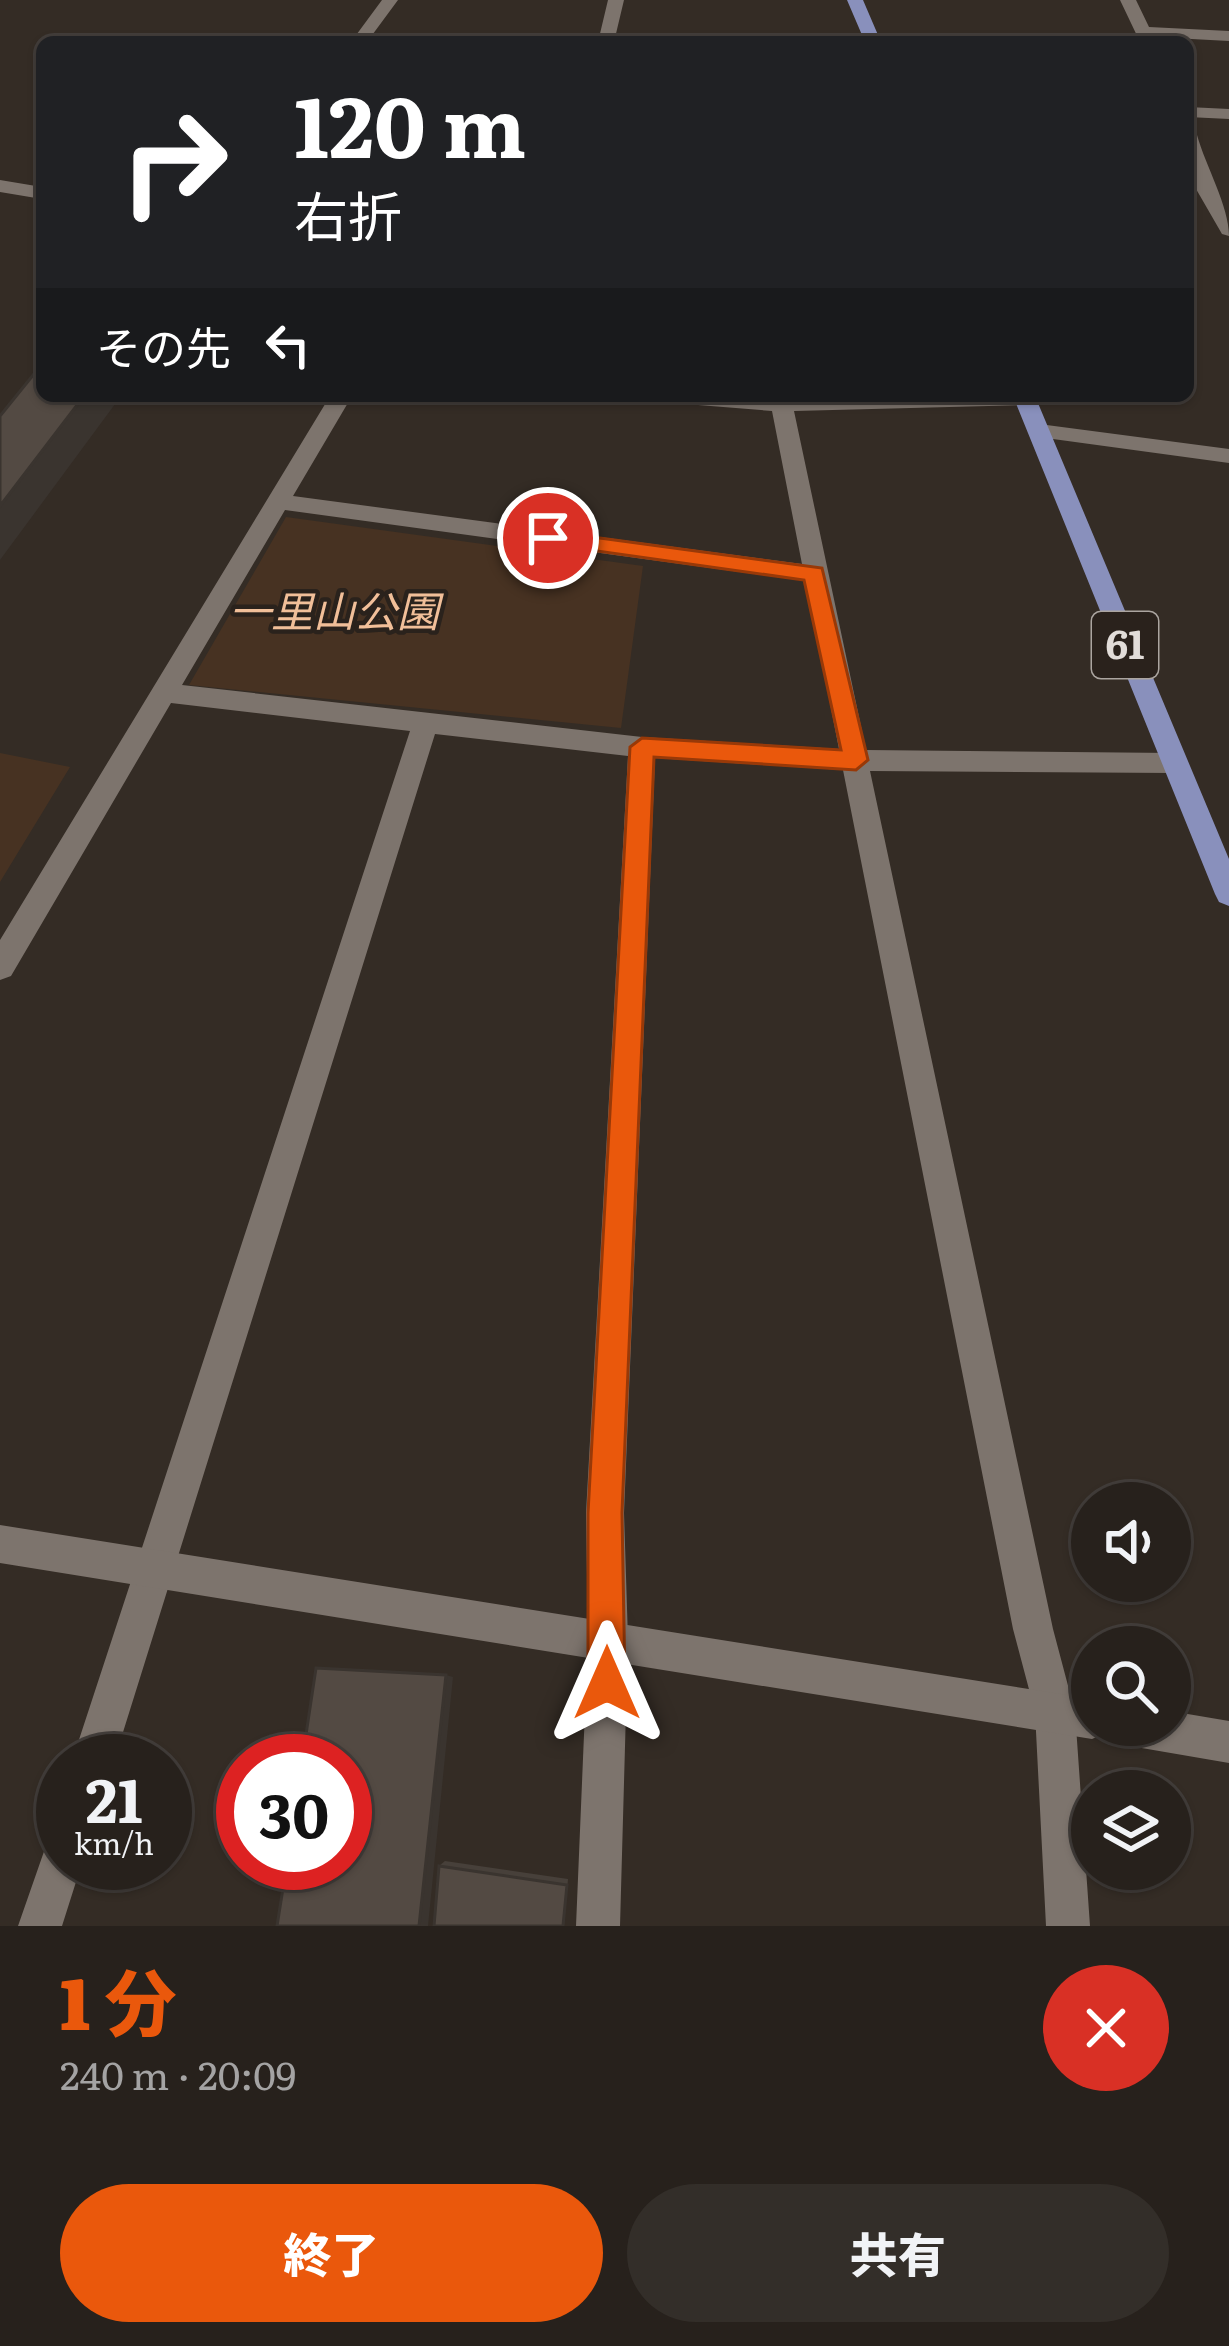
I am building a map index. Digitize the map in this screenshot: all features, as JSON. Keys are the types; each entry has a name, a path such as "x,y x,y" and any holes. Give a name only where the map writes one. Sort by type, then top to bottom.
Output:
{"main road":[{"path":"855,0 870,36"},
{"name":"61","path":"1026,402 1229,894"}],"street":[{"path":"363,36 390,0"},
{"path":"607,36 616,0"},
{"path":"1128,0 1145,36"},
{"path":"1194,37 1229,37"},
{"path":"1194,112 1229,114"},
{"path":"1194,182 1229,183"},
{"path":"1194,182 1229,230"},
{"path":"0,186 36,192"},
{"path":"0,968 338,402"},
{"path":"781,402 1033,1629 1071,1710"},
{"path":"1039,431 1229,456"},
{"path":"281,502 814,574"},
{"path":"165,693 642,747 856,760 1173,763"},
{"path":"103,1734 425,724"},
{"path":"598,1926 608,1639 605,1513 642,747"},
{"path":"0,1544 1071,1716"},
{"path":"1191,1735 1229,1742"},
{"path":"1068,1926 1073,1746"},
{"path":"40,1926 52,1890"}],"green space":[{"name":"一里山公園","path":"286,517 643,566 621,728 189,685"},
{"path":"0,753 70,767 0,882"}],"building":[{"path":"36,371 36,402 79,402 0,506 0,416"},
{"path":"316,1668 446,1675 419,1926 277,1926 283,1890 372,1890 372,1734 306,1734"},
{"path":"439,1866 567,1885 563,1926 434,1926"}],"route":[{"path":"548,538 814,574 856,760 642,747 605,1513 607,1683"}]}
